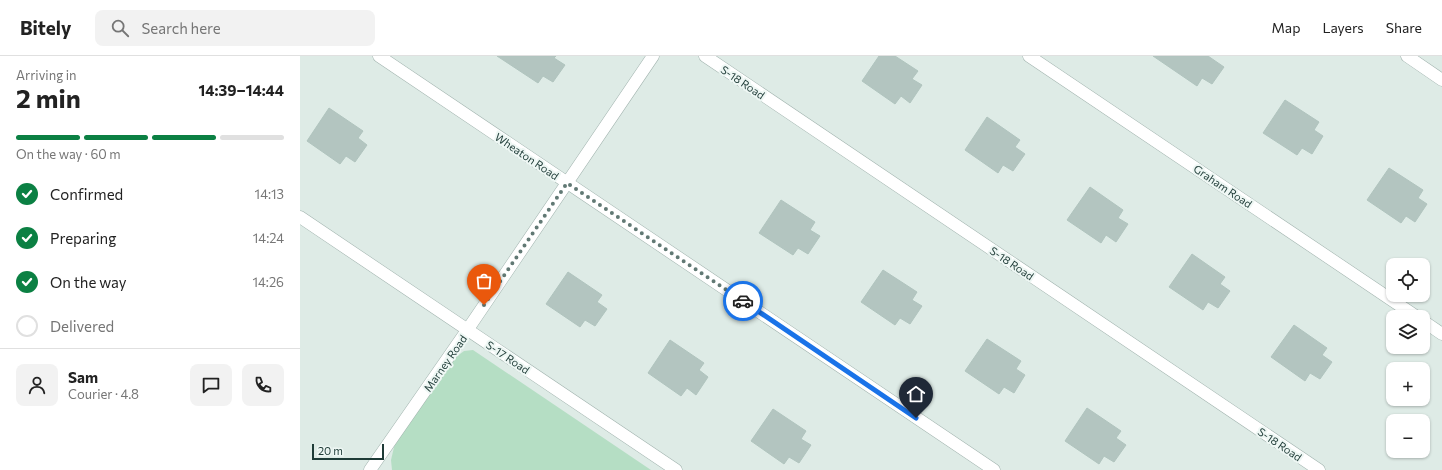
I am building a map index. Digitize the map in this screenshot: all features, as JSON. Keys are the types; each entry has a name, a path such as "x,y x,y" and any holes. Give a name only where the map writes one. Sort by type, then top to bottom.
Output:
{"street":[{"name":"Wheaton Road","path":"379,56 994,470"},
{"name":"Marney Road","path":"370,470 468,329 653,56"},
{"name":"S-18 Road","path":"705,56 1319,470"},
{"name":"Graham Road","path":"1029,56 1407,310"},
{"path":"1407,56 1442,80"},
{"name":"S-17 Road","path":"300,217 676,470"},
{"path":"1430,326 1442,334"}],"green space":[{"path":"473,350 651,470 392,470 391,460 395,443 456,357 464,351"}],"building":[{"path":"497,56 556,56 554,58 565,65 553,82 543,76 538,83"},
{"path":"879,56 895,56 918,71 912,79 922,85 910,103 901,96 895,104 862,81"},
{"path":"1153,56 1208,56 1224,67 1212,84 1202,78 1197,86"},
{"path":"1285,100 1319,122 1314,130 1323,136 1312,154 1302,148 1297,155 1263,133"},
{"path":"329,108 363,131 358,138 367,145 355,162 346,156 340,164 307,141"},
{"path":"987,117 1020,140 1015,147 1025,154 1013,171 1003,165 998,173 965,150"},
{"path":"1389,168 1423,190 1418,198 1427,204 1415,222 1406,216 1401,223 1367,200"},
{"path":"1090,187 1123,210 1118,218 1128,224 1116,242 1106,235 1101,243 1067,220"},
{"path":"781,200 815,222 810,230 820,236 808,254 798,248 793,255 759,233"},
{"path":"1192,254 1225,277 1220,284 1230,291 1218,308 1208,302 1203,310 1169,287"},
{"path":"883,270 917,292 912,300 922,306 910,324 900,318 895,325 861,302"},
{"path":"568,272 602,295 597,302 607,309 595,326 585,320 580,327 546,304"},
{"path":"1294,325 1327,348 1322,355 1332,362 1320,379 1310,373 1305,381 1271,357"},
{"path":"987,339 1021,361 1016,369 1025,375 1014,393 1004,387 999,394 965,371"},
{"path":"670,340 704,363 699,370 708,377 696,395 687,388 681,396 648,373"},
{"path":"1087,408 1121,431 1116,438 1126,445 1114,462 1104,456 1099,464 1065,441"},
{"path":"773,409 806,431 801,439 811,445 799,463 789,457 784,464 751,441"}],"way so far":[{"path":"484,305 567,183 743,301"}],"route":[{"path":"743,301 916,418"}]}
